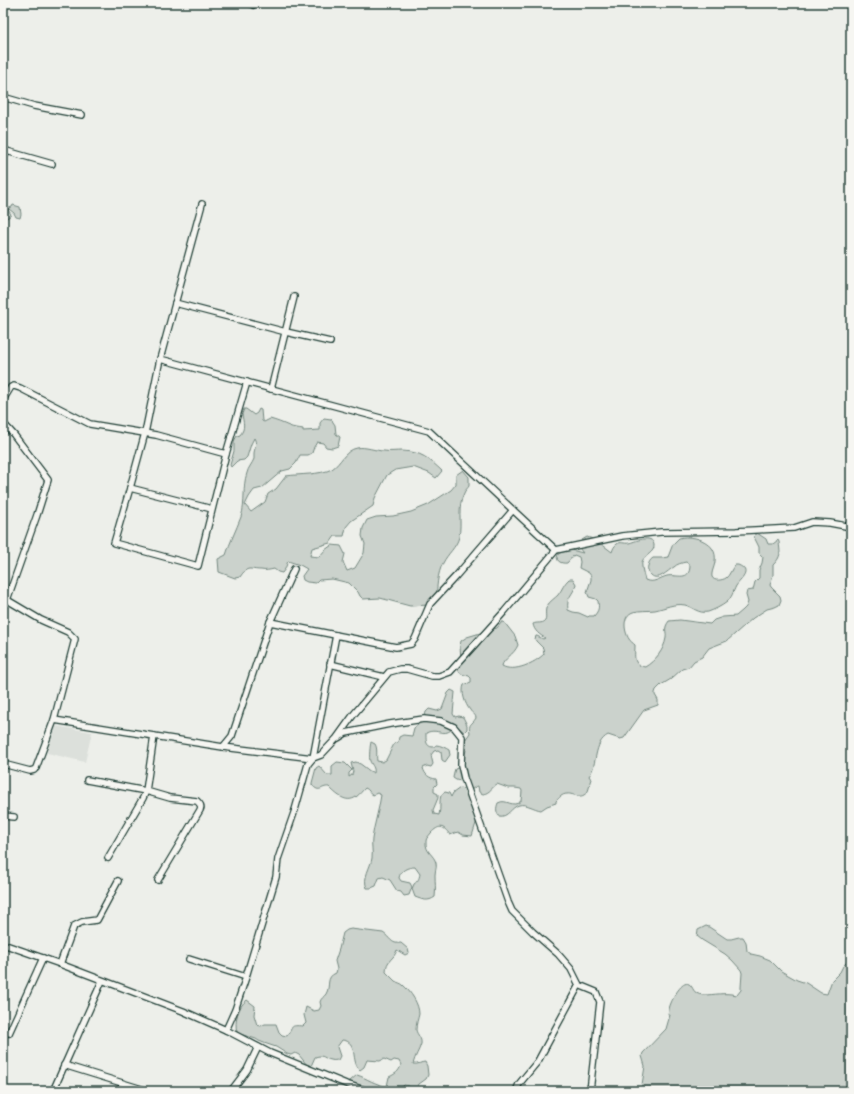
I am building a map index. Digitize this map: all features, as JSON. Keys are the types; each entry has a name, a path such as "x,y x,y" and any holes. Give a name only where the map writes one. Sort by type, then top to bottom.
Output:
{"street":[{"path":"3,97 34,106 82,115"},
{"path":"3,159 5,150 52,164"},
{"path":"202,204 160,359 145,433 114,543 198,566 226,454 247,382"},
{"path":"271,389 294,297"},
{"path":"175,302 286,332 330,342"},
{"path":"160,359 429,431 556,550"},
{"path":"3,400 11,387 14,386 90,424 145,433 226,454"},
{"path":"3,423 48,480 38,515 4,599 41,620 68,632 75,639 54,720 36,768 30,771 3,764"},
{"path":"130,488 212,509"},
{"path":"270,622 396,647 411,644 415,639 430,604 513,510"},
{"path":"226,1030 235,1010 246,977 276,876 278,859 295,810 308,764 336,739 354,714 389,672 400,669 414,670 426,675 439,676 450,672 504,612 556,550 622,536 661,532 736,532 794,528 812,522 830,523 851,527"},
{"path":"223,747 232,736 270,622 294,569"},
{"path":"313,758 336,635"},
{"path":"330,664 384,677"},
{"path":"336,739 346,733 424,719 441,721 454,727 462,737 461,765 464,778 512,911 558,954 571,969 579,984 596,992 600,1002 590,1091"},
{"path":"54,720 223,747 313,758"},
{"path":"108,858 146,791 154,736"},
{"path":"87,780 146,791 170,798 197,801 200,804 200,810 158,880"},
{"path":"3,816 14,817"},
{"path":"60,964 74,926 82,922 94,922 97,920 118,881"},
{"path":"3,944 60,964 184,1012 226,1030 270,1053 346,1084 368,1091"},
{"path":"9,1033 43,958"},
{"path":"189,959 246,977"},
{"path":"53,1091 102,980"},
{"path":"516,1091 519,1084 538,1061 579,984"},
{"path":"231,1091 247,1070 258,1047"},
{"path":"64,1065 148,1091"}],"shaded area":[{"path":"13,205 20,207 20,218 16,217 9,209 8,210 11,214 10,216 3,220 6,209 12,207"},
{"path":"244,409 254,415 259,409 261,410 262,421 264,422 270,419 292,427 303,429 303,431 320,430 320,423 324,418 331,419 335,425 336,434 340,437 338,446 332,448 326,447 323,443 317,442 312,453 308,455 300,455 296,463 290,469 282,471 262,488 254,490 245,505 251,512 265,502 268,494 276,489 286,476 327,471 332,469 349,451 357,448 381,451 402,451 420,454 442,471 436,478 429,473 413,467 395,470 387,475 375,498 373,506 351,521 346,527 344,536 335,536 330,543 312,548 310,556 319,557 332,545 341,546 345,554 343,562 347,571 355,568 364,553 365,544 362,536 363,528 367,520 376,517 393,516 411,512 428,505 451,490 456,484 456,475 463,470 469,477 469,486 464,492 462,498 459,537 441,567 436,600 429,605 410,606 380,598 363,599 349,583 332,579 319,580 316,583 303,580 302,576 307,569 288,561 282,573 274,569 249,569 240,577 235,578 219,572 218,559 226,555 241,517 248,469 254,459 256,443 254,438 247,457 244,460 237,461 231,467 230,465 234,451 234,441 243,430 244,425 242,414"},
{"path":"757,533 766,539 768,544 773,544 778,540 779,542 780,554 773,565 773,575 770,585 780,596 781,600 779,605 767,609 753,618 727,641 709,648 702,657 694,661 689,667 682,669 671,679 661,685 655,693 658,700 658,705 644,710 624,738 620,739 608,735 603,739 598,748 594,766 589,776 591,779 588,791 583,796 565,794 556,801 556,803 541,810 519,805 507,814 499,816 497,813 498,803 518,803 521,801 521,789 508,788 497,784 483,794 479,792 478,786 471,790 461,781 453,778 455,769 462,766 466,750 465,740 470,733 470,726 476,718 467,705 463,694 464,685 471,682 471,678 461,674 458,670 461,660 461,641 467,637 497,628 502,622 504,622 515,636 518,645 514,652 504,661 502,666 507,668 518,668 530,664 544,654 543,648 535,639 536,636 543,639 545,638 536,631 533,624 545,621 547,606 558,595 569,579 573,579 576,584 568,602 568,610 588,617 594,616 598,610 598,601 589,597 587,592 591,576 589,573 579,568 579,557 574,555 567,563 562,563 557,560 559,553 571,550 583,553 578,545 587,537 596,540 612,552 618,543 629,543 643,539 650,539 653,541 654,548 643,560 642,564 645,580 651,581 667,576 682,576 688,574 690,565 686,562 678,564 660,577 654,577 650,574 648,567 653,558 668,557 673,544 679,538 692,537 704,541 713,549 715,561 712,575 713,579 721,580 726,578 735,565 742,567 745,570 744,576 736,586 729,600 718,608 708,612 701,612 685,605 677,605 655,610 636,611 629,614 625,624 627,636 635,645 636,662 645,667 656,658 661,651 665,642 666,628 669,621 680,620 710,624 714,620 723,617 736,616 746,607 748,602 746,595 747,591 753,590 755,582 759,578 759,570 763,557 759,553 759,547 754,537"},
{"path":"451,690 455,692 453,714 455,717 463,717 467,725 467,729 464,732 458,727 454,727 444,733 434,731 426,733 426,742 430,747 438,745 443,747 449,750 450,755 445,762 442,760 441,752 438,750 434,751 431,755 433,764 431,767 427,766 423,768 428,776 436,779 437,784 434,787 434,792 438,794 438,798 433,810 434,814 439,815 441,795 445,792 449,793 451,797 453,793 460,788 467,790 477,820 472,836 463,835 458,832 450,835 445,829 439,827 427,838 426,845 428,851 435,860 436,864 435,897 430,900 415,897 412,889 420,874 415,867 405,870 401,873 399,878 401,881 410,883 412,887 409,895 404,896 401,892 397,891 390,880 383,877 379,878 376,886 367,888 366,876 372,858 372,839 381,795 377,793 373,795 365,788 356,797 352,799 345,799 329,787 317,789 312,785 316,768 319,766 327,775 332,775 332,766 337,762 345,763 352,770 349,773 349,777 352,775 353,771 351,763 356,762 374,773 374,768 370,760 371,742 376,746 377,761 382,762 386,760 394,744 398,742 399,737 403,735 412,736 414,728 424,720 426,712 429,709 437,711 442,709 448,693"},
{"path":"56,726 92,732 85,762 47,753 54,728"},
{"path":"706,926 727,939 743,937 746,942 747,951 751,954 770,960 781,971 806,983 821,993 827,994 832,980 840,972 843,966 851,960 851,1091 728,1091 716,1087 705,1091 641,1091 645,1066 642,1056 643,1053 666,1029 670,1015 668,1015 670,1004 681,987 686,983 689,984 695,992 703,995 737,995 741,990 741,970 725,954 697,936 698,930"},
{"path":"351,929 383,933 393,942 401,943 408,949 409,953 405,955 397,950 387,964 386,972 395,981 402,984 409,991 419,1010 416,1030 421,1040 421,1044 413,1064 425,1062 428,1075 426,1079 419,1084 415,1091 409,1091 411,1090 409,1086 404,1085 398,1091 358,1091 354,1089 350,1081 357,1075 387,1086 389,1077 399,1069 401,1065 399,1061 394,1060 391,1062 384,1059 380,1061 367,1060 364,1067 360,1070 355,1062 353,1048 347,1041 342,1040 337,1047 340,1056 338,1060 318,1056 315,1057 311,1066 307,1065 299,1055 295,1053 291,1055 287,1054 276,1047 237,1032 236,1024 239,1010 247,1000 255,1006 254,1015 257,1025 261,1026 265,1024 276,1024 279,1032 282,1035 287,1036 291,1028 294,1026 303,1026 306,1023 304,1015 306,1007 314,1011 319,1010 321,1006 320,1002 326,994 329,979 336,973 337,969 335,961 343,933"}]}
